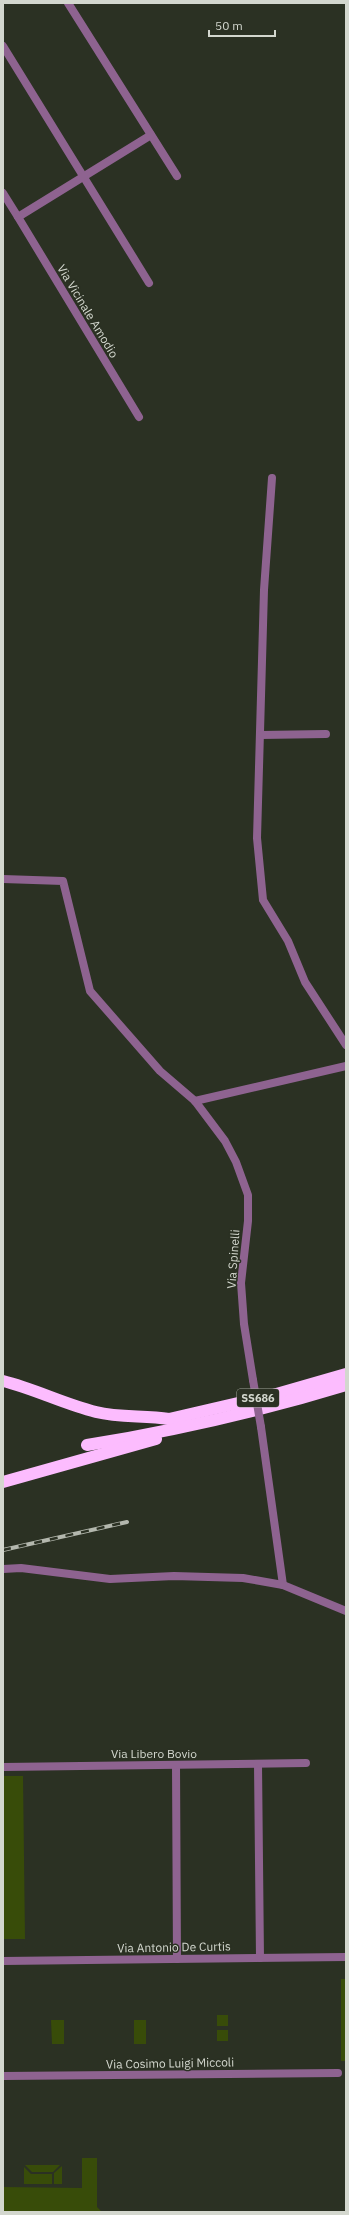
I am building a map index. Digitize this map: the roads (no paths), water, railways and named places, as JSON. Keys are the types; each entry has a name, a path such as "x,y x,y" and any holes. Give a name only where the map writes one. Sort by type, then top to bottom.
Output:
{"highway":[{"name":"SS686","path":"87,1445 170,1424 346,1374"},
{"name":"SS686","path":"3,1381 95,1412 123,1416 153,1416 170,1424 284,1403 346,1385"},
{"name":"SS686","path":"3,1482 156,1440 170,1424"}],"street":[{"path":"68,3 177,176"},
{"path":"3,46 149,283"},
{"path":"18,217 151,135"},
{"name":"Via Vicinale Amodio","path":"3,193 139,417"},
{"path":"272,478 264,590 257,838 263,900 288,941 305,982 346,1045"},
{"path":"261,735 326,734"},
{"name":"Via Spinelli","path":"3,879 63,881 90,991 160,1070 195,1101 225,1141 236,1162 248,1195 248,1221 241,1282 244,1324 284,1585"},
{"path":"195,1101 346,1066"},
{"path":"3,1569 20,1568 110,1579 210,1576 250,1579 284,1585 346,1611"},
{"name":"Via Libero Bovio","path":"3,1767 306,1763"},
{"path":"258,1764 260,1958"},
{"path":"176,1765 177,1959"},
{"name":"Via Antonio De Curtis","path":"3,1961 346,1957"},
{"name":"Via Cosimo Luigi Miccoli","path":"3,2076 338,2073"}],"railway":[{"path":"3,1550 127,1522"}]}
